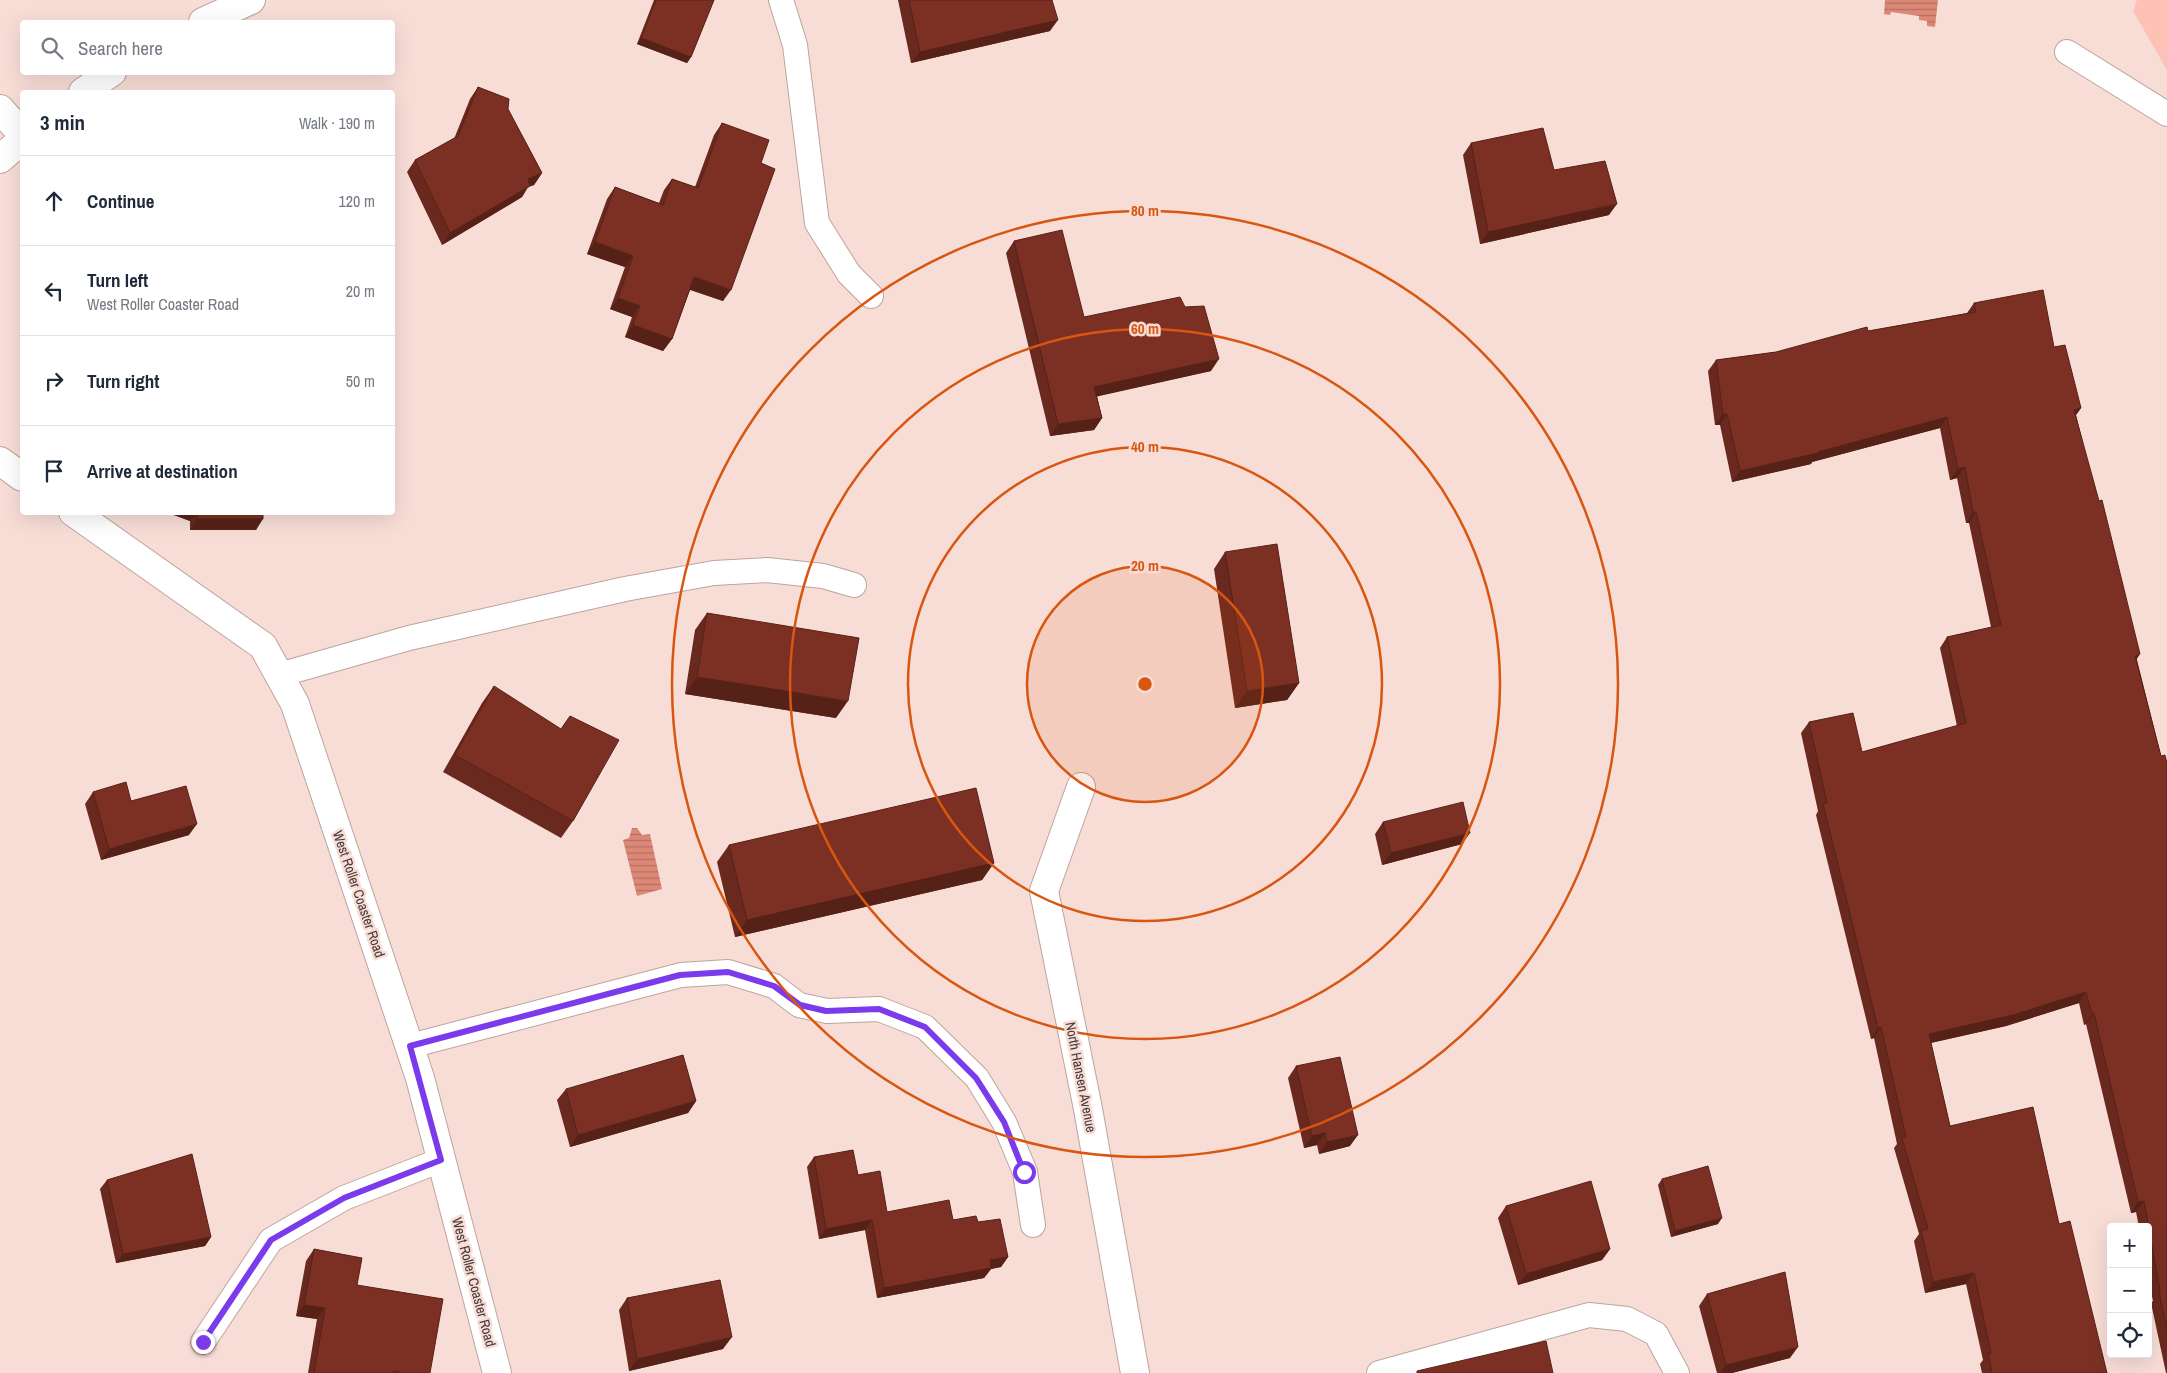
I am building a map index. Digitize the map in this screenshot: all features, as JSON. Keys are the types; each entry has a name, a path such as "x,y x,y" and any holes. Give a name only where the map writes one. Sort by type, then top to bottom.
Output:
{"street":[{"path":"207,20 251,0"},
{"path":"86,90 108,75"},
{"path":"0,109 20,132"},
{"path":"0,159 20,142"},
{"path":"0,461 20,476"},
{"name":"West Roller Coaster Road","path":"77,515 263,646 295,704 410,1046 497,1373"},
{"name":"North Hansen Avenue","path":"1081,787 1044,891 1088,1109 1135,1373"}],"lane":[{"path":"781,0 795,45 817,223 848,274 871,296"},
{"path":"2067,52 2167,114"},
{"path":"279,675 409,638 625,589 714,573 767,570 823,576 854,585"},
{"path":"410,1046 680,975 728,972 774,986 800,1005 826,1011 879,1009 925,1027 976,1078 1004,1122 1024,1172 1033,1225"},
{"path":"203,1342 271,1240 344,1198 441,1160"},
{"path":"1379,1373 1589,1315 1627,1319 1656,1334 1677,1373"}],"shaded area":[{"path":"1885,0 1938,0 1935,27 1927,26 1927,21 1919,20 1919,16 1891,12 1890,15 1884,14"},
{"path":"2137,0 2167,0 2167,70 2133,11"},
{"path":"632,828 637,828 642,835 650,834 662,889 637,896 623,840 629,838"}],"building":[{"path":"656,0 714,0 691,57 641,38"},
{"path":"909,0 1052,0 1058,20 920,52"},
{"path":"478,87 509,99 508,109 542,173 528,179 530,186 450,233 415,160 458,136"},
{"path":"722,123 769,140 761,163 775,169 731,290 694,277 672,339 633,325 640,306 618,298 633,256 595,242 615,187 663,205 672,179 698,188"},
{"path":"1543,128 1554,170 1605,161 1617,204 1488,232 1471,143"},
{"path":"1062,230 1084,317 1180,297 1185,307 1204,306 1219,359 1094,387 1102,418 1058,424 1014,241"},
{"path":"2043,290 2054,347 2065,345 2081,408 2074,410 2099,501 2102,500 2140,654 2135,656 2161,756 2165,755 2167,764 2167,1330 2152,1246 2152,1223 2148,1223 2144,1201 2138,1202 2094,1013 2092,1014 2086,992 2013,1015 1929,1034 1950,1126 2033,1107 2059,1224 2070,1221 2107,1373 1992,1373 1988,1353 1991,1353 1974,1273 1933,1282 1921,1230 1928,1229 1902,1138 1906,1137 1881,1027 1878,1028 1823,804 1827,803 1809,722 1853,713 1862,752 1966,723 1947,637 2001,625 1976,512 1973,512 1965,467 1958,469 1947,417 1818,453 1740,471 1727,414 1723,414 1716,360 1776,352 1867,327 1868,331 1976,312 1974,303"},
{"path":"197,515 263,515 263,519 197,519"},
{"path":"1277,544 1299,683 1247,691 1225,552"},
{"path":"707,613 859,638 848,701 697,677"},
{"path":"494,686 561,729 570,716 619,740 573,821 455,755"},
{"path":"126,782 131,801 186,786 197,824 109,849 93,792"},
{"path":"976,788 994,863 747,920 729,845"},
{"path":"1463,802 1470,833 1391,853 1383,822"},
{"path":"683,1055 696,1101 578,1135 566,1089"},
{"path":"1340,1057 1358,1135 1327,1142 1325,1133 1312,1136 1296,1066"},
{"path":"853,1150 858,1175 880,1171 887,1212 949,1200 953,1220 976,1216 978,1222 1000,1219 1008,1257 990,1260 991,1268 884,1288 872,1220 826,1229 814,1157"},
{"path":"192,1154 211,1237 123,1254 107,1180"},
{"path":"1708,1166 1722,1218 1675,1231 1662,1179"},
{"path":"1591,1181 1610,1249 1526,1274 1506,1206"},
{"path":"314,1249 362,1258 357,1285 443,1299 430,1373 394,1371 393,1373 314,1373 325,1308 304,1305"},
{"path":"1785,1272 1798,1347 1726,1365 1707,1294"},
{"path":"720,1280 732,1337 637,1359 627,1298"},
{"path":"1546,1341 1553,1373 1417,1373 1417,1371"}],"route":[{"path":"203,1342 271,1240 344,1198 441,1160 410,1046 680,975 728,972 774,986 800,1005 826,1011 879,1009 925,1027 976,1078 1004,1122 1024,1172"}]}
